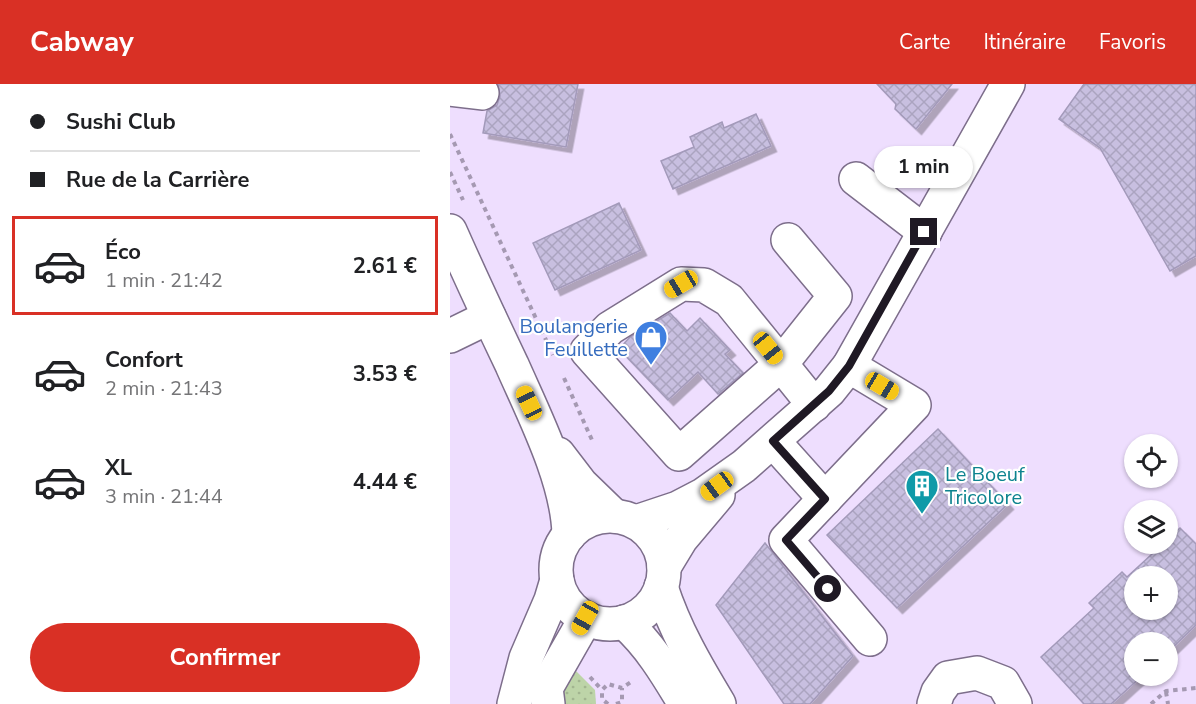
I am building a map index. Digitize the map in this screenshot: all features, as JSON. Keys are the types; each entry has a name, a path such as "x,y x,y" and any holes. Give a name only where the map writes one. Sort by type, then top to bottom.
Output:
{"street":[{"path":"744,466 681,539 650,606 642,613 624,622 604,623 585,618 570,606 564,598 556,571 559,552 568,535 576,528 593,518 625,519 678,508 704,495 744,466 829,391 849,366 1008,84"},
{"path":"450,89 482,93"},
{"path":"856,179 924,232"},
{"path":"450,231 539,425 562,491 568,518 568,535"},
{"path":"788,240 835,296 781,364 679,454 587,351 610,328 681,284 704,285 729,300 781,364 814,405"},
{"path":"450,336 489,317"},
{"path":"849,366 914,405 786,540 870,639"},
{"path":"539,425 580,484 625,519 653,536 659,546 670,615 687,651 719,704"},
{"path":"773,441 825,499"},
{"path":"514,704 526,658 551,600 557,580"},
{"path":"548,704 546,688 585,618"},
{"path":"624,622 637,633 662,665 685,704"},
{"path":"934,704 938,692 948,678 977,674 1003,683 1015,704"}],"path":[{"path":"608,704 602,699 602,690 608,684 622,688 622,702 616,704"},
{"path":"1151,704 1166,691 1196,688"},
{"path":"1166,691 1168,704"}],"green space":[{"path":"569,664 595,690 596,704 557,704"}],"building":[{"path":"498,84 578,84 566,147 483,133 487,111 497,105 500,96"},
{"path":"877,84 952,84 916,129 895,109 896,104"},
{"path":"1084,84 1196,84 1196,256 1170,271 1100,148 1059,119"},
{"path":"756,114 771,146 673,189 661,161 694,147 690,137 722,122 724,128"},
{"path":"619,203 641,250 555,290 533,243"},
{"path":"670,313 687,331 700,318 730,350 725,354 743,373 718,394 698,372 668,400 619,349 630,337"},
{"name":"Le Boeuf Tricolore","path":"938,429 1008,504 897,608 827,535"},
{"path":"1180,528 1196,544 1196,625 1178,642 1178,632 1124,632 1124,686 1131,686 1111,704 1084,704 1041,657 1094,608 1089,603 1122,572 1124,574 1124,620 1178,620 1178,566 1139,566 1152,554 1178,554 1178,530"},
{"path":"765,543 853,656 810,704 784,704 716,605"}],"place":[{"name":"Boulangerie Feuillette","path":"651,366"},
{"name":"Le Boeuf Tricolore","path":"922,515"}],"route":[{"path":"828,589 786,540 825,499 773,441 829,391 849,366 924,232"}]}
